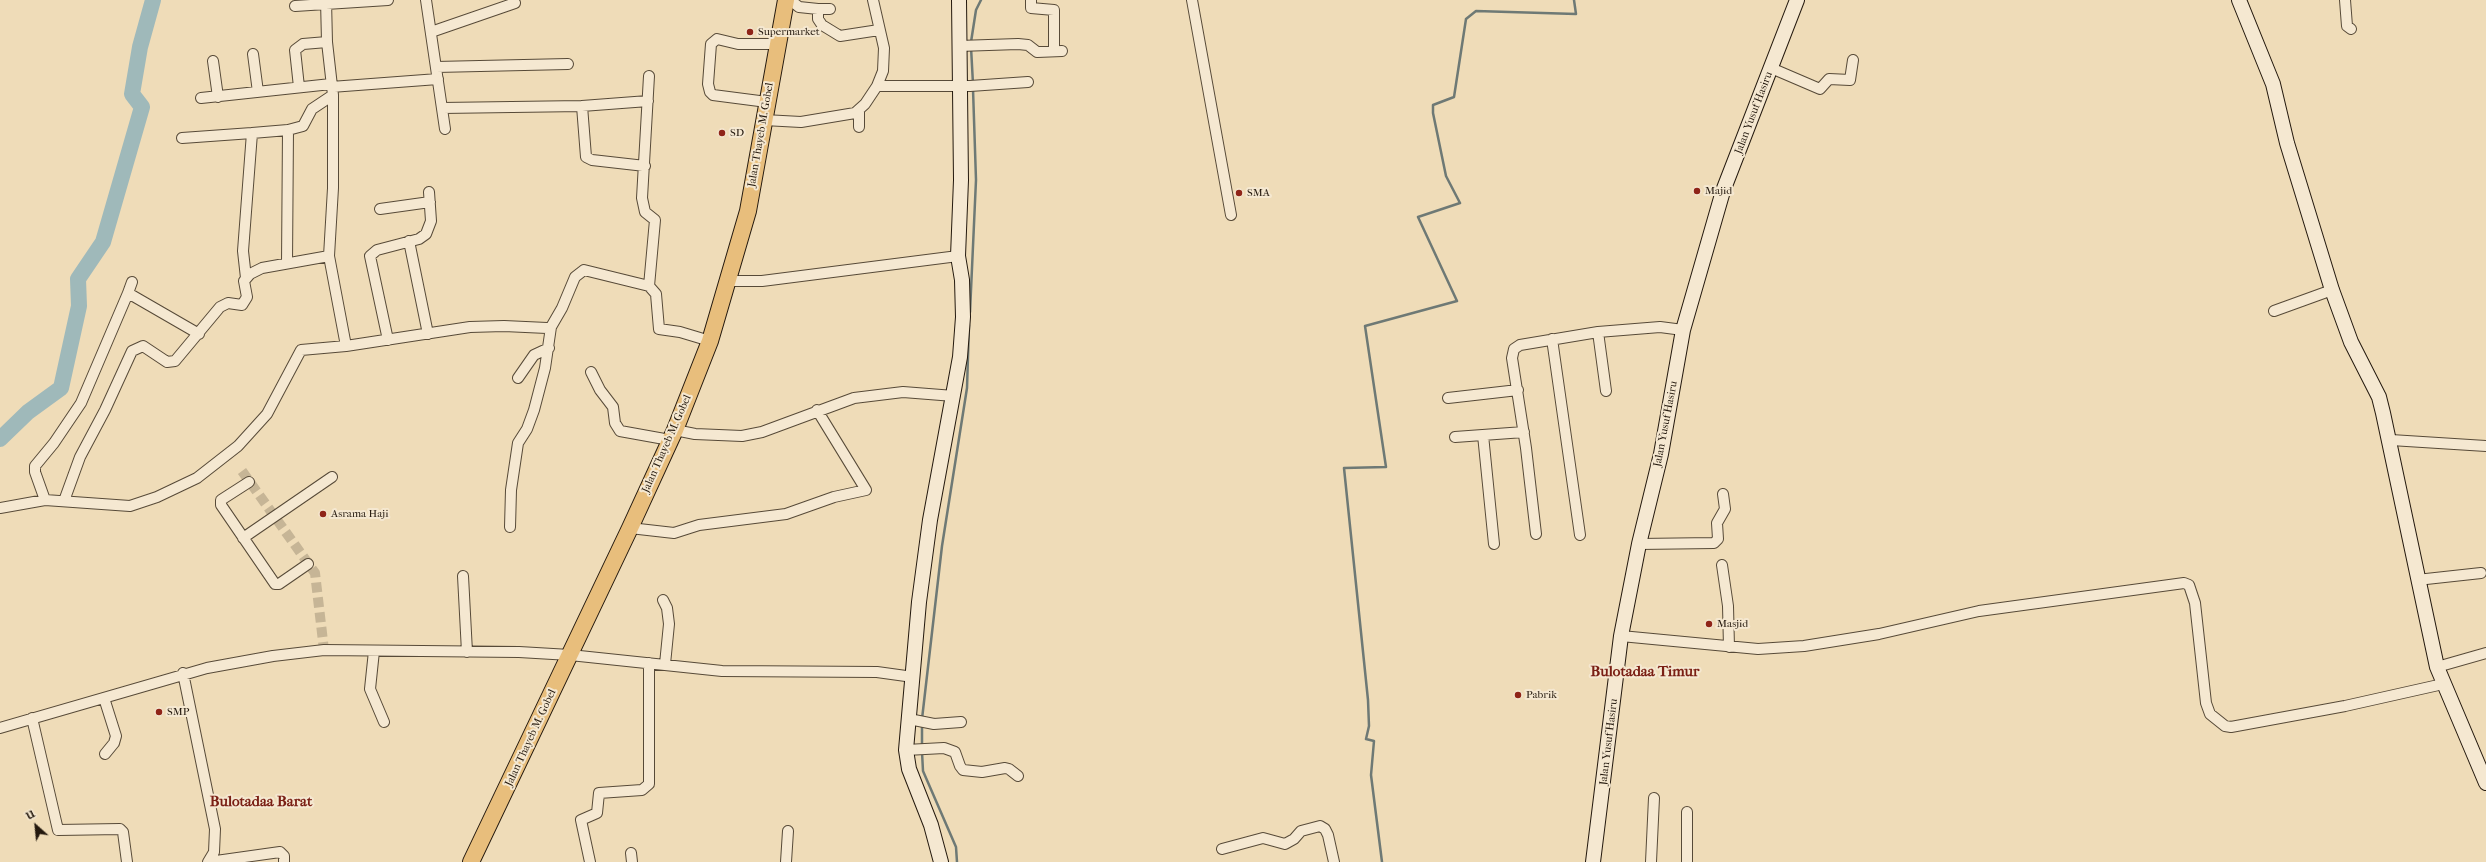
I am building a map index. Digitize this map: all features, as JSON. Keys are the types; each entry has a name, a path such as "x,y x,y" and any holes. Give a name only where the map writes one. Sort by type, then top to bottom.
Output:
{"main road":[{"name":"Jalan Thayeb M. Gobel","path":"471,862 673,435 710,341 729,281 748,211 776,44 786,1"}],"street":[{"path":"294,6 326,2 388,0"},
{"path":"426,0 445,129"},
{"path":"859,127 859,111 877,86 883,71 884,48 873,0"},
{"path":"941,862 931,825 909,769 917,748 917,721 913,677 930,520 954,396 960,357 963,317 962,280 958,256 961,180 969,85 968,46 960,0"},
{"path":"968,46 1018,44 1028,45 1035,51 1058,51 1054,10 1031,8 1031,0"},
{"path":"1192,0 1212,98 1231,215"},
{"name":"Jalan Yusuf Hasiru","path":"1593,862 1621,636 1639,544 1663,446 1683,330 1724,191 1798,0"},
{"path":"2240,0 2273,84 2289,150 2332,290 2352,342 2378,397 2391,440 2417,580 2437,667 2486,783"},
{"path":"2345,0 2347,26 2350,29"},
{"path":"786,1 794,3 799,7 830,9"},
{"path":"326,2 327,42 331,89 333,188 329,256 346,346"},
{"path":"431,32 515,3"},
{"path":"818,9 818,19 822,25 840,36 880,30"},
{"path":"767,102 713,95 710,92 708,84 711,44 717,39 738,44 776,44"},
{"path":"299,87 295,50 303,44 327,42"},
{"path":"253,54 258,92"},
{"path":"1771,68 1820,89 1829,79 1850,80 1853,60"},
{"path":"212,61 218,97"},
{"path":"436,67 568,64"},
{"path":"649,76 642,205 645,212 655,220 649,286"},
{"path":"201,98 299,87 331,89 438,79"},
{"path":"877,86 969,85 1028,82"},
{"path":"182,138 288,130 303,126 312,109 331,89"},
{"path":"442,108 582,106 648,101"},
{"path":"582,106 586,157 592,160 645,166"},
{"path":"764,120 801,122 850,114 859,111"},
{"path":"287,263 288,130"},
{"path":"64,501 80,457 105,410 132,351 143,346 167,362 173,362 224,305 242,305 247,297 243,251 252,133"},
{"path":"380,209 429,197 432,221 428,230 422,237 377,250 370,256 388,340"},
{"path":"409,241 428,334"},
{"path":"246,278 254,271 287,263 329,256"},
{"path":"729,281 762,281 958,256"},
{"path":"510,527 510,490 518,443 527,429 534,410 549,348 551,327 562,308 575,276 582,270 649,286 656,294 659,329 680,332 710,341"},
{"path":"45,500 35,472 35,466 54,443 80,403 132,282"},
{"path":"2274,311 2332,290"},
{"path":"128,293 199,334"},
{"path":"0,508 45,500 130,506 158,497 197,478 238,446 267,414 299,352 470,327 504,326 537,329 551,327"},
{"path":"1536,534 1524,432 1512,358 1514,349 1520,345 1598,332 1660,327 1683,330"},
{"path":"1598,332 1606,391"},
{"path":"1552,339 1580,535"},
{"path":"518,378 538,351 549,348"},
{"path":"591,372 600,390 613,407 615,423 620,431 673,435 695,434 742,436 762,432 817,410 854,398 890,393 954,396"},
{"path":"1448,398 1518,390"},
{"path":"630,528 674,533 699,525 786,514 834,498 866,490 817,410"},
{"path":"1455,437 1524,432"},
{"path":"1483,435 1494,544"},
{"path":"2391,440 2486,446"},
{"path":"243,538 332,478"},
{"path":"249,482 220,502 275,584 279,584 308,564"},
{"path":"1639,544 1714,543 1718,539 1717,523 1725,509 1723,494"},
{"path":"1722,565 1728,606 1729,647"},
{"path":"2417,580 2481,573"},
{"path":"463,576 466,652"},
{"path":"1621,636 1729,647 1766,649 1836,642 1979,611 2184,583 2189,585 2194,603 2206,703 2210,714 2225,726 2231,727 2345,706 2443,684"},
{"path":"663,600 667,608 669,624 665,664"},
{"path":"374,651 370,689 384,722"},
{"path":"0,728 104,698 183,673 226,663 297,652 466,652 570,655 735,672 877,672 913,677"},
{"path":"2437,667 2486,653"},
{"path":"590,862 581,820 597,813 599,792 642,790 648,788 649,662"},
{"path":"183,673 215,829 214,852 208,862"},
{"path":"104,698 116,736 114,743 105,754"},
{"path":"32,718 58,830 120,829 123,832 127,862"},
{"path":"917,721 961,722"},
{"path":"917,748 952,750 964,770 982,772 1005,768 1018,776"},
{"path":"1651,862 1654,798"},
{"path":"1687,812 1687,862"},
{"path":"1222,849 1263,838 1285,844 1294,839 1301,831 1320,826 1325,829 1328,835 1334,862"},
{"path":"786,862 788,831"},
{"path":"208,862 273,852 283,854 284,862"}],"waterway":[{"path":"0,439 28,412 61,388 79,306 78,279 103,242 142,107 132,94 140,47 153,0"},
{"path":"971,42 976,10 981,0"},
{"path":"1382,862 1371,775 1374,741 1366,739 1369,726 1368,700 1344,468 1386,467 1365,326 1457,301 1418,217 1460,203 1446,176 1433,113 1433,105 1454,97 1466,19 1476,11 1576,14 1574,0"},
{"path":"971,47 973,84"},
{"path":"970,312 976,180 973,89"},
{"path":"922,719 942,546 967,388 969,325"},
{"path":"922,724 922,747"},
{"path":"922,752 923,771 956,847 957,862"}],"tunnel":[{"path":"242,471 315,573 324,650"}],"place":[{"name":"Supermarket","path":"750,32"},
{"name":"SD","path":"722,133"},
{"name":"Majid","path":"1697,191"},
{"name":"SMA","path":"1239,193"},
{"name":"Asrama Haji","path":"323,514"},
{"name":"Masjid","path":"1709,624"},
{"name":"Pabrik","path":"1518,695"},
{"name":"SMP","path":"159,712"}],"district":[{"name":"Bulotadaa Timur","path":"1645,672"},
{"name":"Bulotadaa Barat","path":"261,802"}]}
